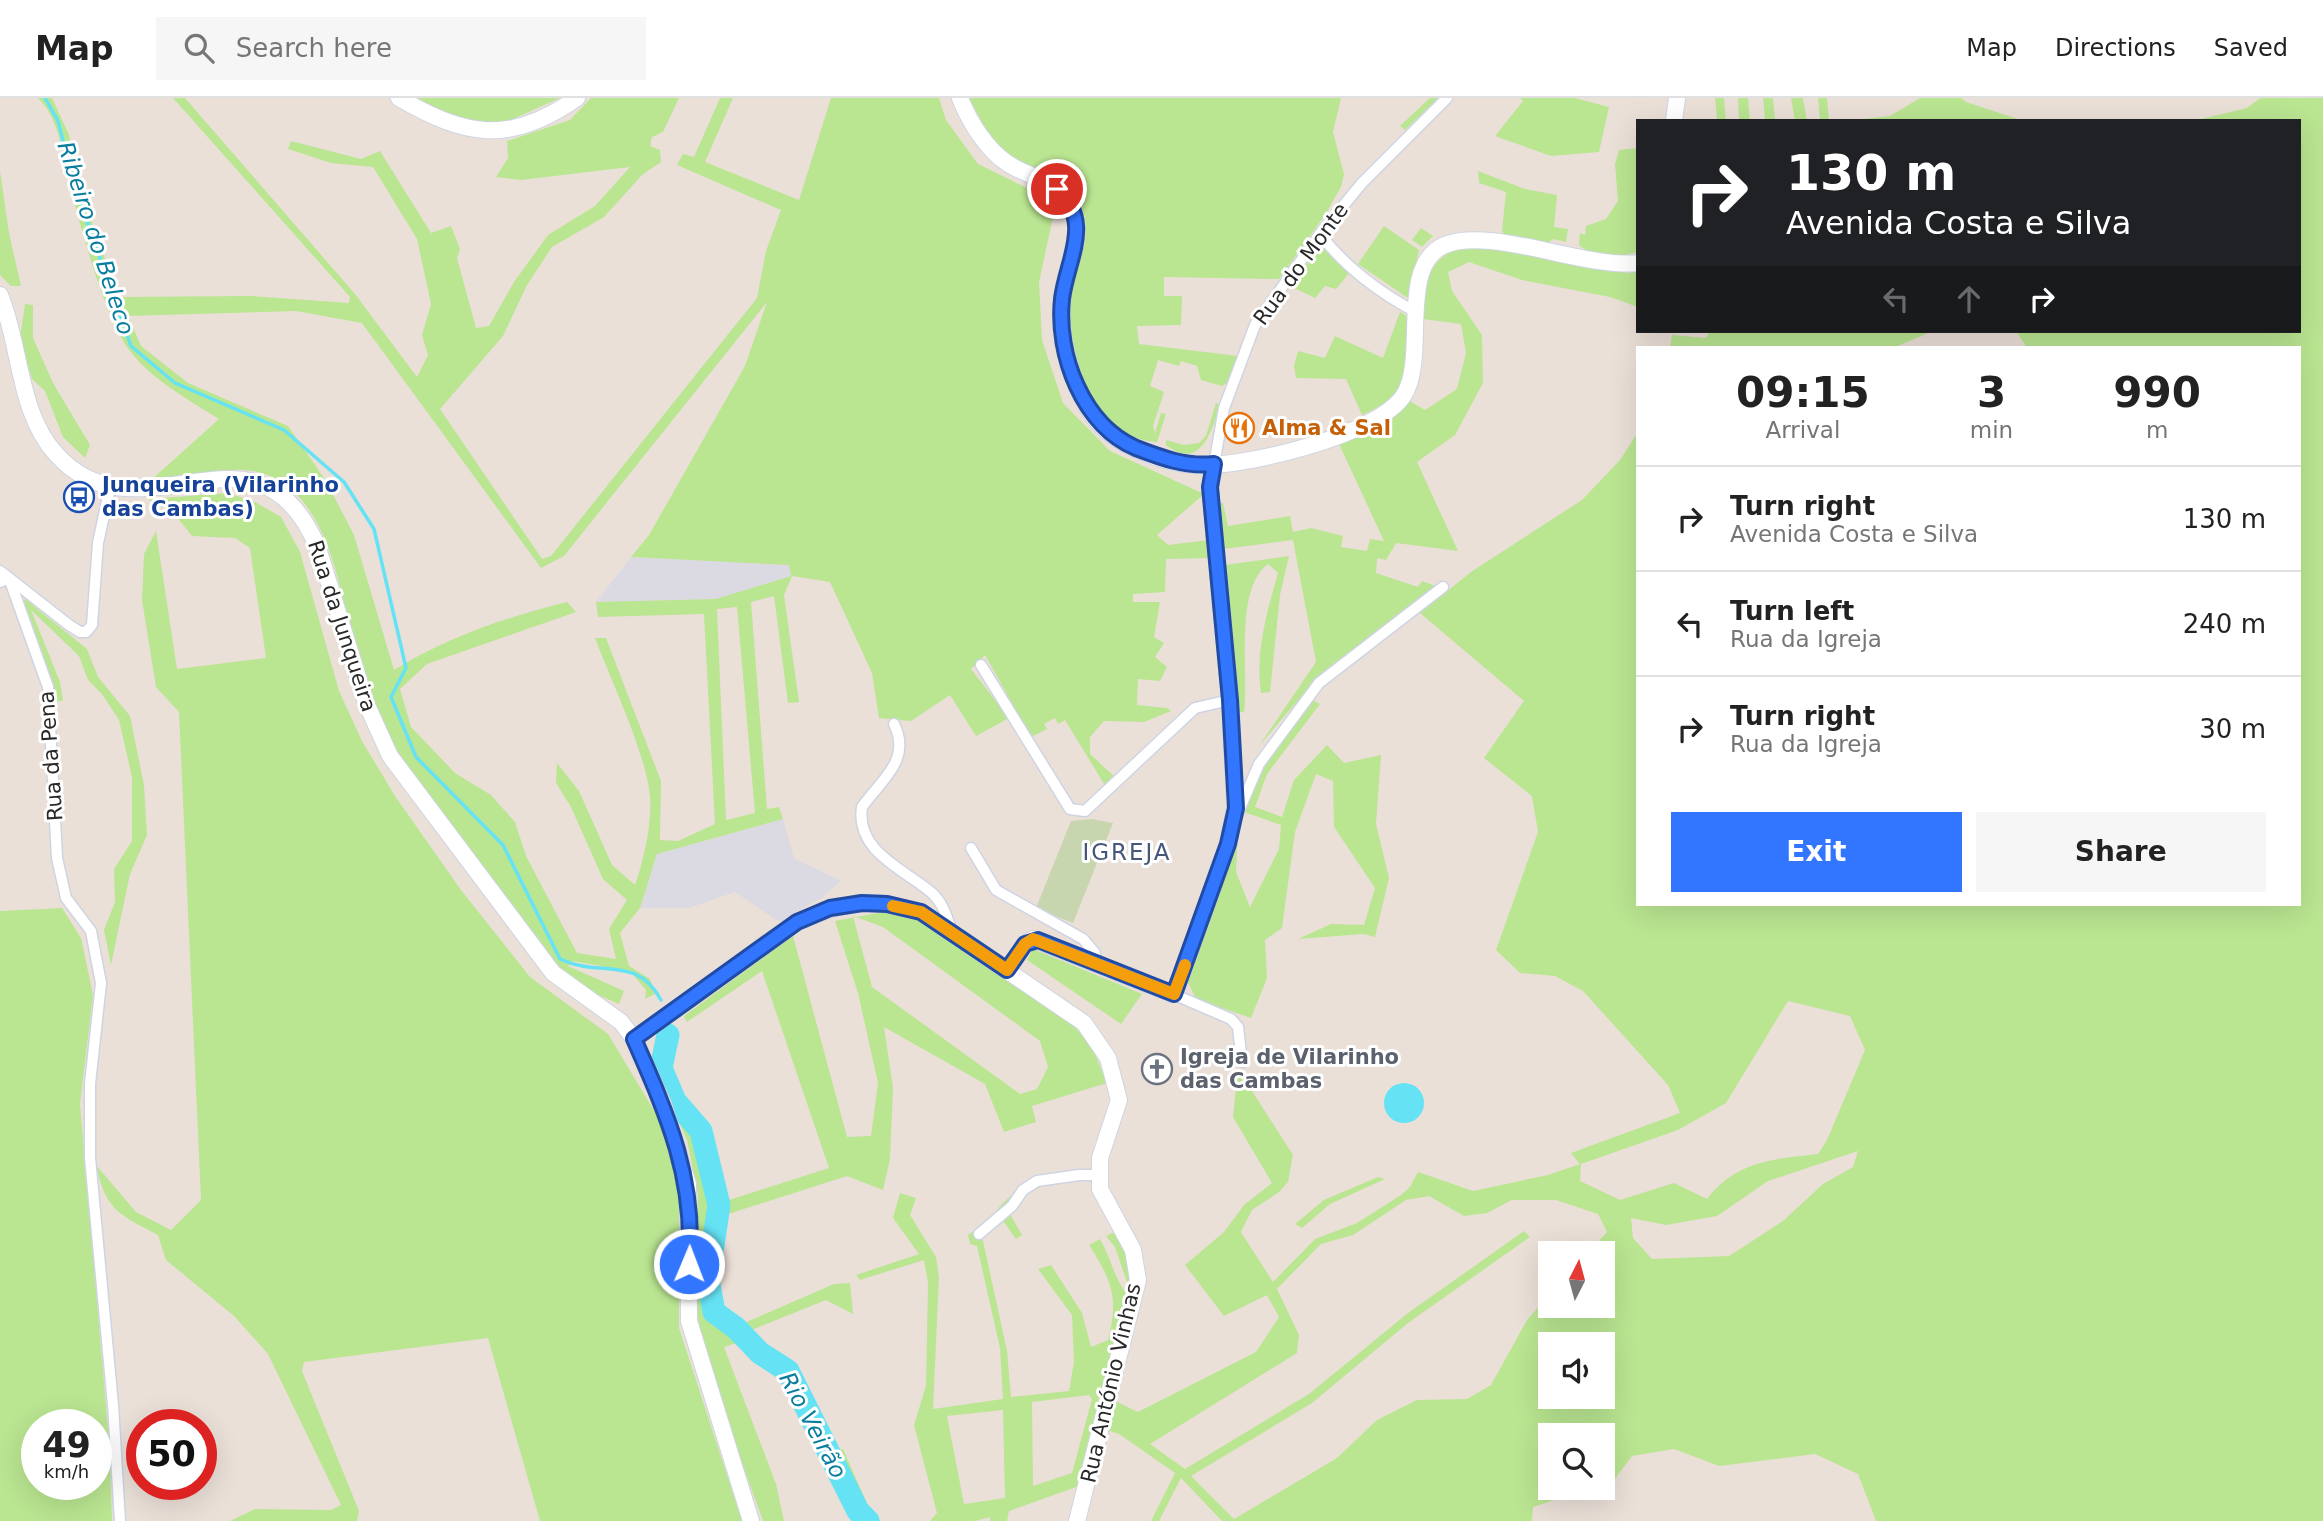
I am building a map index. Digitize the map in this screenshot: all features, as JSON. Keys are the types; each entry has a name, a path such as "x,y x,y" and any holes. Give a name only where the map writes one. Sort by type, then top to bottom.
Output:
{"main road":[{"path":"398,98 447,124 491,132 532,120 577,98"},
{"path":"960,98 975,126 997,156 1051,184 1065,197 1074,211 1077,233 1064,288 1062,330 1080,392 1094,417 1112,434 1161,458 1191,465 1214,464 1308,447 1354,429 1397,405 1412,377 1416,313 1425,264 1438,249 1453,242 1478,240 1614,263 1636,263"},
{"path":"1674,119 1677,98"},
{"name":"Rua da Junqueira","path":"0,295 43,438 79,475 110,487 143,489 236,479 261,483 287,499 307,524 318,548 366,703 390,756 553,973 621,1022 634,1039 663,1104 688,1184 689,1321 751,1521"},
{"path":"1007,970 1025,944 1033,939 1174,994 1233,825 1236,808 1230,700 1210,487 1214,464"},
{"name":"Rua António Vinhas","path":"634,1039 797,922 830,908 862,903 887,904 921,912 1084,1023 1108,1058 1119,1100 1100,1158 1100,1189 1133,1250 1138,1280 1077,1521"}],"street":[{"name":"Rua do Monte","path":"1214,464 1224,408 1255,325 1320,234 1384,158 1447,98"},
{"path":"1320,234 1332,249 1367,279 1416,313"},
{"name":"Rua da Pena","path":"3,577 69,625 80,632 86,632 92,625 98,543 110,487"},
{"name":"Rua da Pena","path":"3,577 48,687 57,858 66,898 91,931 101,983 90,1084 90,1158 113,1405 120,1521"},
{"path":"1233,825 1259,764 1319,682 1443,587"},
{"path":"981,665 1070,809 1076,812 1085,811 1195,708 1230,700"},
{"path":"894,724 901,738 901,754 862,807 862,823 882,856 940,902 953,933"},
{"path":"971,848 996,890 1083,939 1095,953 1092,962"},
{"path":"1174,994 1231,1019 1238,1027 1242,1062"},
{"path":"979,1234 1012,1206 1023,1190 1037,1181 1100,1175"}],"shaded area":[{"path":"631,557 789,565 792,576 716,599 596,602"},
{"path":"783,819 794,858 841,881 823,897 779,922 735,892 689,908 640,908 657,854"}],"green space":[{"path":"38,98 52,98 69,135 85,203 119,297 251,296 349,303 350,297 173,98 185,98 355,294 417,377 428,355 422,335 431,304 417,239 373,167 331,163 288,149 291,141 361,159 380,151 431,233 451,226 460,249 457,258 476,328 489,326 514,282 548,235 595,206 630,167 521,180 496,177 508,158 507,141 570,120 591,98 679,98 663,132 652,137 650,146 660,150 661,162 643,174 604,217 552,247 527,285 503,336 440,409 542,559 551,556 757,298 766,251 781,210 677,165 683,154 694,157 720,98 733,98 705,162 799,200 831,98 939,98 946,120 978,164 1029,189 1053,217 1039,282 1042,340 1063,403 1110,451 1204,494 1157,535 1168,545 1209,540 1210,558 1166,559 1165,592 1133,594 1133,602 1160,602 1154,637 1164,643 1155,657 1167,667 1160,681 1138,679 1137,705 1167,708 1171,711 1144,722 1104,721 1090,737 1090,754 1116,778 1106,787 1065,720 1058,724 1055,718 1044,724 1047,729 1031,737 985,655 971,669 1009,718 976,736 950,695 911,721 879,718 872,673 830,582 792,576 784,595 799,702 788,703 774,596 751,602 767,809 779,807 783,819 657,854 640,908 620,933 629,966 650,979 655,994 645,999 646,990 630,971 572,961 568,966 624,991 619,1004 589,991 555,968 474,865 400,756 363,677 327,544 315,519 300,498 280,481 249,470 216,471 150,481 219,419 149,371 120,336 94,270 59,137 45,106","holes":["767,302 745,366 649,535 631,557 789,565 791,576 716,599 596,602 598,617 704,614 715,824 678,841 660,840 661,781 606,638 595,638 642,759 650,796 650,818 635,885 612,865 579,791 557,763 556,783 571,807 603,879 627,900 609,929 616,959 577,953 526,856 515,822 491,795 455,773 411,727 400,689 427,664 576,612 567,602 523,614 456,638 394,670 354,535 326,481 288,426 188,383 141,346 128,316 296,311 362,323 541,568 564,556","737,607 755,813 726,820 717,609"]},
{"path":"417,98 560,98 502,124 464,123"},
{"path":"969,98 1341,98 1333,132 1344,174 1341,187 1325,215 1279,279 1164,277 1164,296 1182,296 1181,325 1137,326 1139,344 1238,356 1227,383 1222,386 1201,380 1197,366 1181,361 1179,366 1158,360 1150,386 1164,392 1153,426 1155,433 1161,413 1166,414 1157,442 1142,440 1125,433 1102,418 1090,401 1079,375 1071,347 1068,319 1070,293 1081,251 1084,223 1075,197 1054,179 1005,153 987,131"},
{"path":"1430,98 1438,98 1405,130 1400,126"},
{"path":"1520,98 1575,98 1609,107 1599,152 1551,156 1495,136 1523,101"},
{"path":"1715,98 1724,98 1726,119 1717,119"},
{"path":"1738,98 1748,98 1750,119 1739,119"},
{"path":"1763,98 1773,98 1775,119 1765,119"},
{"path":"1791,98 1803,98 1807,119 1795,119"},
{"path":"1818,98 1827,98 1829,119 1820,119"},
{"path":"1920,98 1961,98 2018,119 1864,119 1890,116"},
{"path":"2260,98 2323,98 2323,1521 1876,1521 1858,1474 1815,1454 1719,1466 1674,1449 1632,1456 1615,1479 1615,1423 1538,1423 1538,1500 1554,1500 1533,1507 1532,1521 1222,1521 1181,1478 1159,1521 1151,1521 1175,1473 1119,1434 1107,1430 1115,1401 1138,1412 1256,1352 1279,1317 1267,1295 1224,1316 1185,1265 1224,1232 1244,1205 1272,1183 1233,1117 1238,1069 1293,1155 1288,1182 1279,1192 1252,1210 1241,1232 1273,1282 1315,1239 1357,1223 1401,1195 1410,1187 1418,1172 1473,1191 1548,1175 1580,1164 1571,1153 1680,1113 1668,1085 1583,991 1555,976 1520,973 1496,950 1538,832 1532,796 1484,758 1524,701 1420,613 1471,572 1582,500 1620,460 1636,435 1636,906 2301,906 2301,346 2026,346 2017,333 2301,333 2301,119 2201,119 2247,108","holes":["1788,1001 1850,1016 1865,1050 1827,1140 1818,1154 1771,1160 1743,1169 1718,1186 1707,1199 1674,1183 1620,1200 1580,1181 1581,1164 1678,1130 1726,1103","1858,1151 1853,1167 1823,1184 1783,1221 1729,1256 1652,1259 1633,1238 1631,1218 1666,1225 1717,1216 1768,1181","1429,1196 1464,1216 1487,1213 1512,1200 1556,1200 1598,1214 1607,1232 1599,1241 1615,1241 1615,1318 1538,1318 1538,1308 1527,1320 1491,1385 1467,1399 1417,1400 1377,1420 1337,1458 1234,1519 1191,1476 1312,1403 1408,1323 1530,1237 1524,1231 1408,1313 1309,1394 1185,1469 1150,1444 1297,1353 1299,1335 1277,1289 1321,1244 1353,1235 1406,1200"]},
{"path":"1636,148 1636,252 1617,257 1589,253 1579,245 1580,233 1585,235 1586,226 1606,219 1618,201 1615,164 1619,150"},
{"path":"0,171 9,233 21,286 11,286 0,275"},
{"path":"1478,171 1525,189 1557,195 1554,227 1568,229 1566,242 1553,239 1545,245 1508,240 1502,231 1506,192 1479,183"},
{"path":"1384,226 1419,250 1408,298 1358,264"},
{"path":"1421,228 1433,236 1422,247 1412,240"},
{"path":"1321,246 1351,271 1336,289 1325,286 1315,298 1290,286"},
{"path":"1459,247 1481,247 1628,273 1636,271 1636,306 1610,297 1522,280 1469,262 1448,272 1452,291 1482,335 1483,383 1455,435 1417,462 1458,551 1396,543 1386,560 1377,558 1376,573 1418,587 1422,581 1436,586 1317,678 1259,746 1316,662 1293,540 1223,549 1217,504 1223,503 1228,526 1290,516 1293,532 1311,528 1343,536 1341,547 1367,551 1370,539 1384,541 1339,444 1391,418 1408,400 1425,410 1457,389 1466,353 1461,324 1423,319 1429,276 1439,260"},
{"path":"25,304 33,305 33,338 53,383 90,445 85,458 63,437 45,391 32,379 20,338"},
{"path":"1400,312 1410,318 1407,365 1399,387 1379,406 1362,415 1346,379 1296,378 1294,366 1298,351 1325,358 1335,336 1383,358"},
{"path":"1709,333 1928,333 1898,346 1670,346 1672,335 1706,338"},
{"path":"1216,403 1220,405 1209,436 1196,451 1188,454 1178,452 1166,445 1166,440 1184,445 1199,443 1206,436"},
{"path":"228,493 255,502 281,517 300,552 339,691 362,741 395,796 461,890 530,977 608,1034 658,1117 679,1189 679,1328 742,1521 540,1521 488,1338 304,1362 302,1371 359,1511 357,1521 230,1521 255,1509 331,1510 341,1505 268,1354 234,1316 166,1260 158,1235 133,1222 116,1209 104,1192 96,1165 136,1212 171,1230 201,1200 179,712 156,687 142,600 144,554 156,531 177,669 266,658 250,548 235,538 192,536 173,512 148,499"},
{"path":"1289,556 1280,595 1270,692 1261,693 1260,663 1263,632 1278,573 1268,564 1257,576 1251,592 1245,632 1244,712 1235,712 1225,565"},
{"path":"25,599 87,649 98,677 130,716 144,785 147,835 130,874 111,965 104,930 115,902 114,869 132,841 132,777 119,720 102,694 88,680 79,656 31,610 60,682 63,701 54,701 46,663 22,604"},
{"path":"1311,699 1320,704 1267,774 1255,807 1282,817 1294,780 1327,745 1344,763 1381,755 1376,824 1389,878 1375,937 1363,934 1298,939 1331,924 1364,925 1375,888 1334,827 1333,781 1316,774 1295,832 1282,928 1265,940 1267,978 1251,1018 1196,999 1188,982 1197,946 1238,833 1236,872 1250,907 1279,849 1281,825 1244,812 1261,769"},
{"path":"1092,819 1113,823 1073,923 1036,908 1071,821"},
{"path":"62,908 81,938 93,995 80,1104 106,1409 21,1409 21,1500 111,1500 112,1521 0,1521 0,911"},
{"path":"883,912 921,920 1069,1020 1093,1049 1107,1083 1032,1106 1036,1122 1004,1132 985,1084 884,1027 893,1088 890,1159 883,1190 847,1176 722,1216 717,1294 726,1316 742,1324 834,1284 850,1283 853,1314 826,1300 749,1331 767,1354 801,1377 831,1441 818,1446 787,1384 757,1362 740,1342 724,1347 776,1484 784,1521 763,1521 733,1438 699,1326 695,1300 698,1193 687,1140 656,1069 653,1054 656,1039 670,1025 676,1027 677,1034 669,1051 669,1070 689,1111 707,1128 723,1202 829,1168 762,971 687,1022 684,1016 793,936 847,1137 871,1136 878,1083 858,993 835,921 853,918 872,987 1020,1094 1037,1089 1048,1067 1040,1041 883,927 856,917"},
{"path":"1033,949 1142,994 1121,1024 1027,960"},
{"path":"1070,1171 1081,1173 1065,1183 1056,1179 1019,1198 1007,1209 1022,1235 1016,1239 996,1211 1012,1195 1029,1184"},
{"path":"1378,1177 1385,1179 1330,1204 1302,1228 1295,1224 1324,1200"},
{"path":"900,1193 916,1198 910,1215 936,1257 939,1277 933,1409 1003,1399 1000,1348 977,1246 970,1244 968,1235 980,1227 1007,1351 1011,1397 1069,1391 1074,1362 1072,1315 1038,1269 1051,1265 1082,1313 1091,1347 1108,1340 1113,1312 1111,1290 1089,1245 1100,1239 1127,1294 1079,1486 1009,1511 1007,1521 990,1521 990,1517 975,1521 930,1521 937,1513 914,1425 926,1386 928,1283 924,1260 860,1280 856,1275 919,1254 893,1218","holes":["1089,1395 1092,1399 1072,1473 1033,1486 1032,1402","1003,1410 1005,1498 964,1504 947,1416"]},
{"path":"1117,1233 1125,1252 1129,1272 1128,1285 1115,1247 1106,1236"},
{"path":"843,1449 870,1510 880,1521 859,1521 856,1518 831,1453"}],"water":[{"path":"1404,1083 1418,1089 1424,1103 1418,1117 1404,1123 1390,1117 1384,1103 1390,1089"}],"waterway":[{"name":"Ribeiro do Beleco","path":"45,98 58,121 75,187 131,346 175,383 284,430 344,482 374,529 406,668 391,697 416,757 503,845 560,959 589,967 629,972 651,986 661,1000"},
{"name":"Rio Veirão","path":"668,1035 661,1068 675,1101 701,1131 719,1205 708,1279 714,1312 736,1328 760,1353 788,1371 858,1511 868,1521"}],"slow traffic":[{"path":"893,906 921,912 1007,970 1025,944 1033,939 1174,994 1185,965"}],"place":[{"name":"Alma & Sal","path":"1239,428"},
{"name":"Junqueira (Vilarinho das Cambas)","path":"79,497"},
{"name":"Igreja de Vilarinho das Cambas","path":"1157,1069"}],"district":[{"name":"IGREJA","path":"1127,852"}],"route":[{"path":"689,1264 688,1184 663,1104 634,1039 797,922 830,908 862,903 887,904 921,912 1007,970 1025,944 1033,939 1174,994 1228,844 1236,808 1230,700 1210,487 1214,464 1204,466 1174,462 1131,445 1102,426 1086,405 1070,361 1061,317 1064,288 1076,244 1077,223 1072,206 1057,189"}]}
